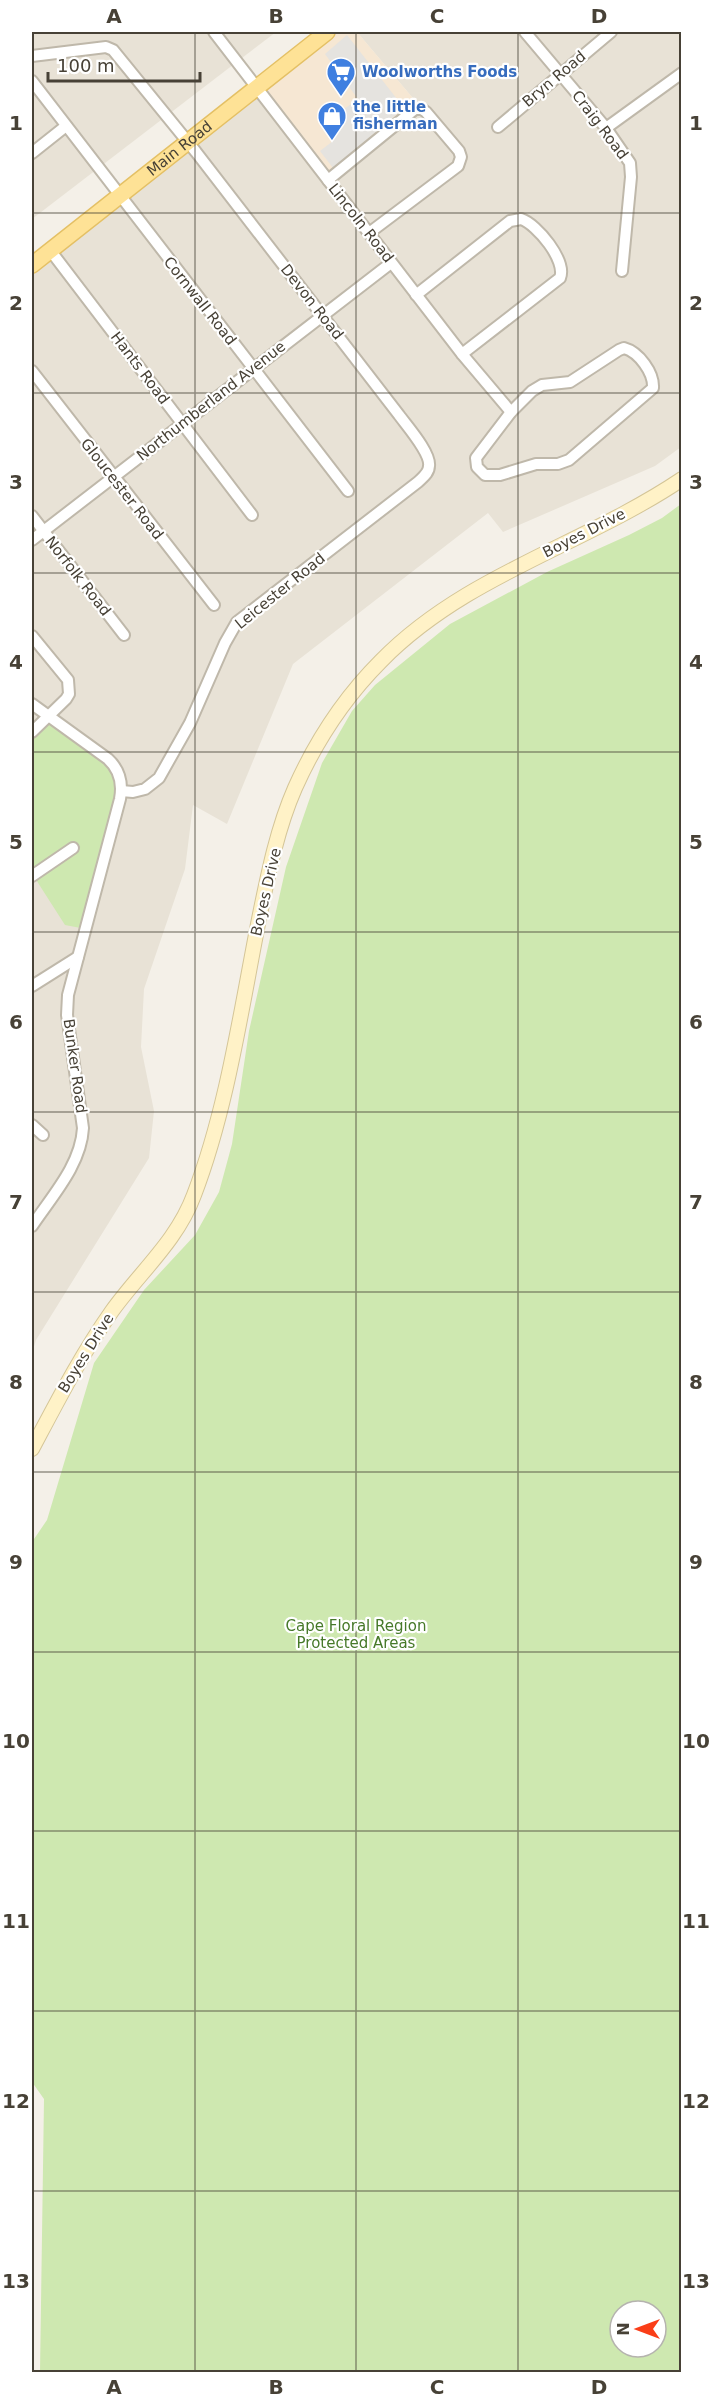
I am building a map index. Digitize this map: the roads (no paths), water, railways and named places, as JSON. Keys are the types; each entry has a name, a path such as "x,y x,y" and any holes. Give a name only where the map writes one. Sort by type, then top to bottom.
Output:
{"main road":[{"name":"Main Road","path":"32,265 327,32"},
{"name":"Boyes Drive","path":"32,1449 78,1362 116,1306 170,1240 193,1197 217,1123 267,882 286,810 308,762 340,710 380,662 437,613 498,576 628,511 681,479"}],"street":[{"name":"Lincoln Road","path":"214,32 462,354 511,412"},
{"name":"Craig Road","path":"525,32 606,128 630,163 631,177 622,271"},
{"name":"Bryn Road","path":"498,128 610,32"},
{"name":"Devon Road","path":"32,56 111,48 323,315 399,415 426,454 430,465"},
{"path":"606,128 681,74"},
{"name":"Cornwall Road","path":"32,81 348,491"},
{"path":"328,180 415,109 422,109 426,112 459,151 461,162 458,166 369,233"},
{"path":"32,153 66,126"},
{"path":"416,295 510,220 521,219 536,227 560,262 562,273 560,278 462,354"},
{"name":"Hants Road","path":"50,250 252,514"},
{"name":"Northumberland Avenue","path":"32,540 391,263"},
{"path":"624,348 634,352 654,383 651,392 569,460 558,464 536,464 500,476 485,475 477,467 476,458 511,412 537,387 570,382 624,348"},
{"name":"Gloucester Road","path":"32,371 214,605"},
{"name":"Leicester Road","path":"121,791 133,792 145,789 159,778 189,723 225,643 237,622 418,482 430,465"},
{"name":"Norfolk Road","path":"32,516 124,635"},
{"path":"32,636 68,680 70,686 66,699 32,732"},
{"path":"32,704 112,762 120,777 121,791"},
{"name":"Bunker Road","path":"32,1226 72,1165 82,1140 83,1128 67,1006 121,791"},
{"path":"32,876 73,848"},
{"path":"32,986 78,957"},
{"path":"32,1125 43,1135"}],"place":[{"name":"Woolworths Foods","path":"341,98"},
{"name":"the little fisherman","path":"332,142"}],"park label":[{"name":"Cape Floral Region Protected Areas","path":"356,1634"}]}
